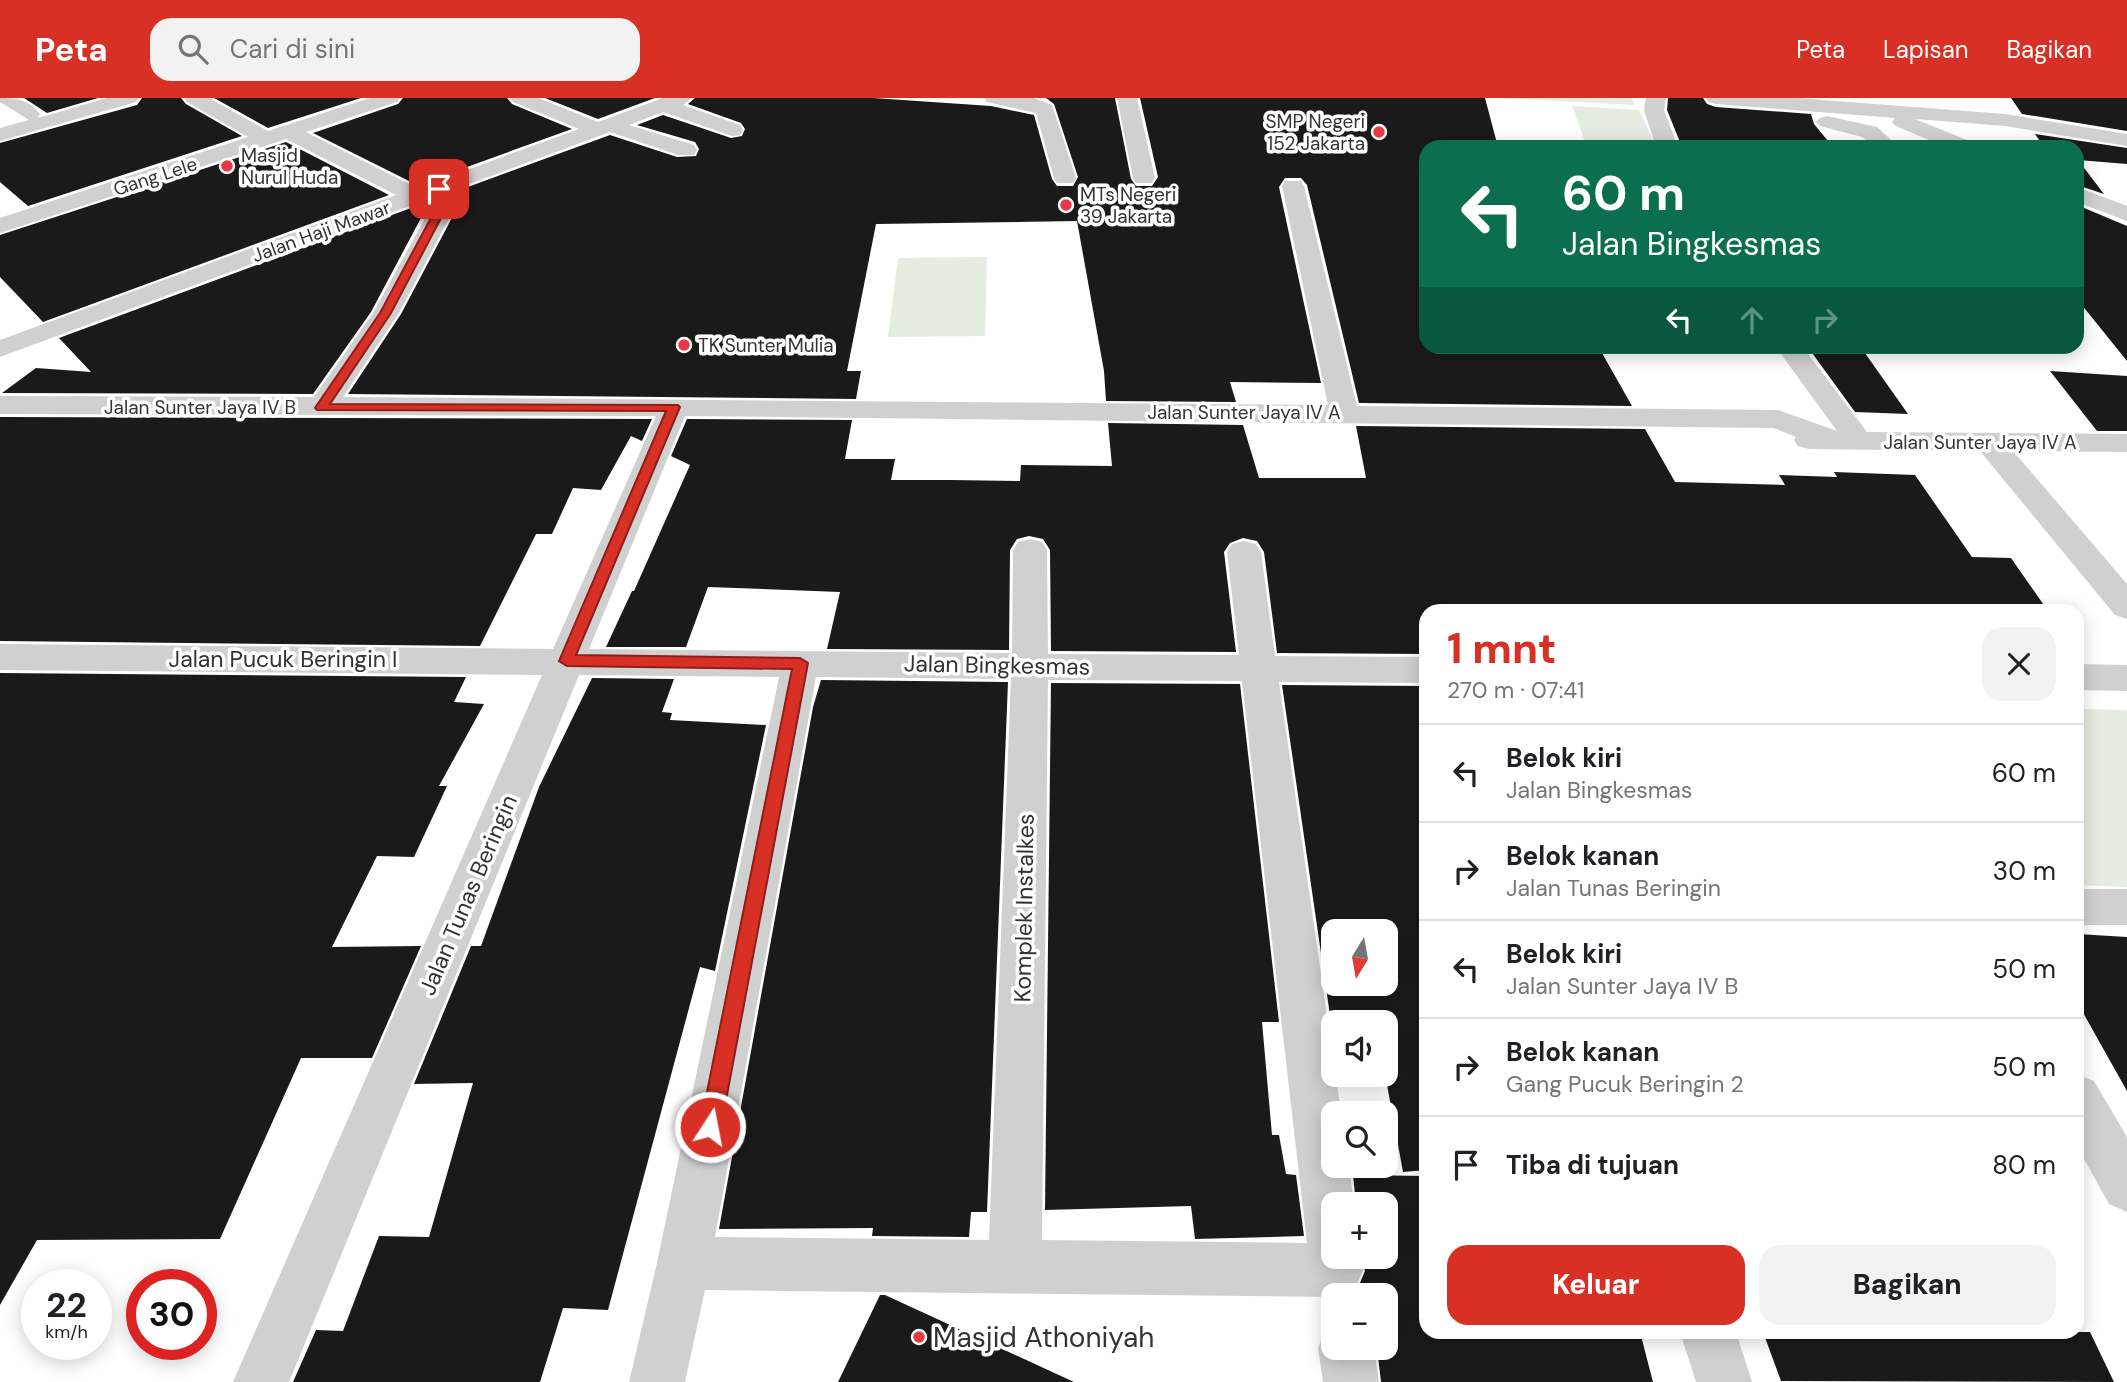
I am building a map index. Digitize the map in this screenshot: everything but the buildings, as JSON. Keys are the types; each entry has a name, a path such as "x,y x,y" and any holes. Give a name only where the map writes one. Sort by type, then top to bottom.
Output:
{"street":[{"path":"7,98 30,114"},
{"path":"0,122 91,98"},
{"path":"0,135 129,98"},
{"path":"194,98 278,135 428,193 446,196 386,313 321,408"},
{"name":"Gang Lele","path":"0,226 388,98"},
{"path":"520,98 607,128 686,150"},
{"path":"993,98 1032,104 1045,109 1065,178"},
{"path":"1127,98 1144,178"},
{"path":"1656,98 1654,110 1665,140"},
{"path":"1716,98 1872,109 1931,105 2127,140"},
{"path":"673,102 732,130"},
{"name":"Jalan Haji Mawar","path":"0,349 673,102"},
{"path":"1793,104 1806,117 1869,132 1879,140"},
{"path":"1872,109 1947,140"},
{"path":"1293,186 1344,413"},
{"path":"2084,197 2127,214"},
{"path":"1793,354 1846,441"},
{"name":"Jalan Sunter Jaya IV B","path":"0,405 664,414"},
{"name":"Jalan Sunter Jaya IV A","path":"664,414 1344,413 1778,419 1846,441"},
{"name":"Jalan Sunter Jaya IV A","path":"664,414 1846,441 2127,443"},
{"name":"Jalan Tunas Beringin","path":"261,1382 567,661 664,414"},
{"path":"1988,441 2127,607"},
{"name":"Komplek Instalkes","path":"1015,1267 1030,666 1030,550"},
{"path":"1244,552 1326,1192"},
{"name":"Jalan Pucuk Beringin I","path":"0,657 567,661"},
{"name":"Jalan Bingkesmas","path":"567,661 1419,670"},
{"path":"657,1382 684,1263 800,663"},
{"path":"2084,677 2127,678"},
{"path":"2084,907 2127,907"},
{"path":"2084,1109 2127,1186"},
{"path":"684,1263 1321,1267"},
{"path":"1710,1339 1724,1382"},
{"path":"1348,1360 1351,1382"}],"shaded area":[{"path":"1502,98 1631,98 1635,105"},
{"path":"1572,106 1639,110 1653,140 1584,140"},
{"path":"987,257 985,336 888,337 898,258"},
{"path":"2084,709 2127,710 2127,887 2084,885"}],"place":[{"name":"SMP Negeri 152 Jakarta","path":"1379,132"},
{"name":"Masjid Nurul Huda","path":"227,166"},
{"name":"MTs Negeri 39 Jakarta","path":"1066,205"},
{"name":"TK Sunter Mulia","path":"684,345"},
{"name":"Masjid Athoniyah","path":"919,1337"}],"route":[{"path":"439,189 446,196 440,213 386,313 321,408 674,407 567,661 800,663 710,1127"}]}
